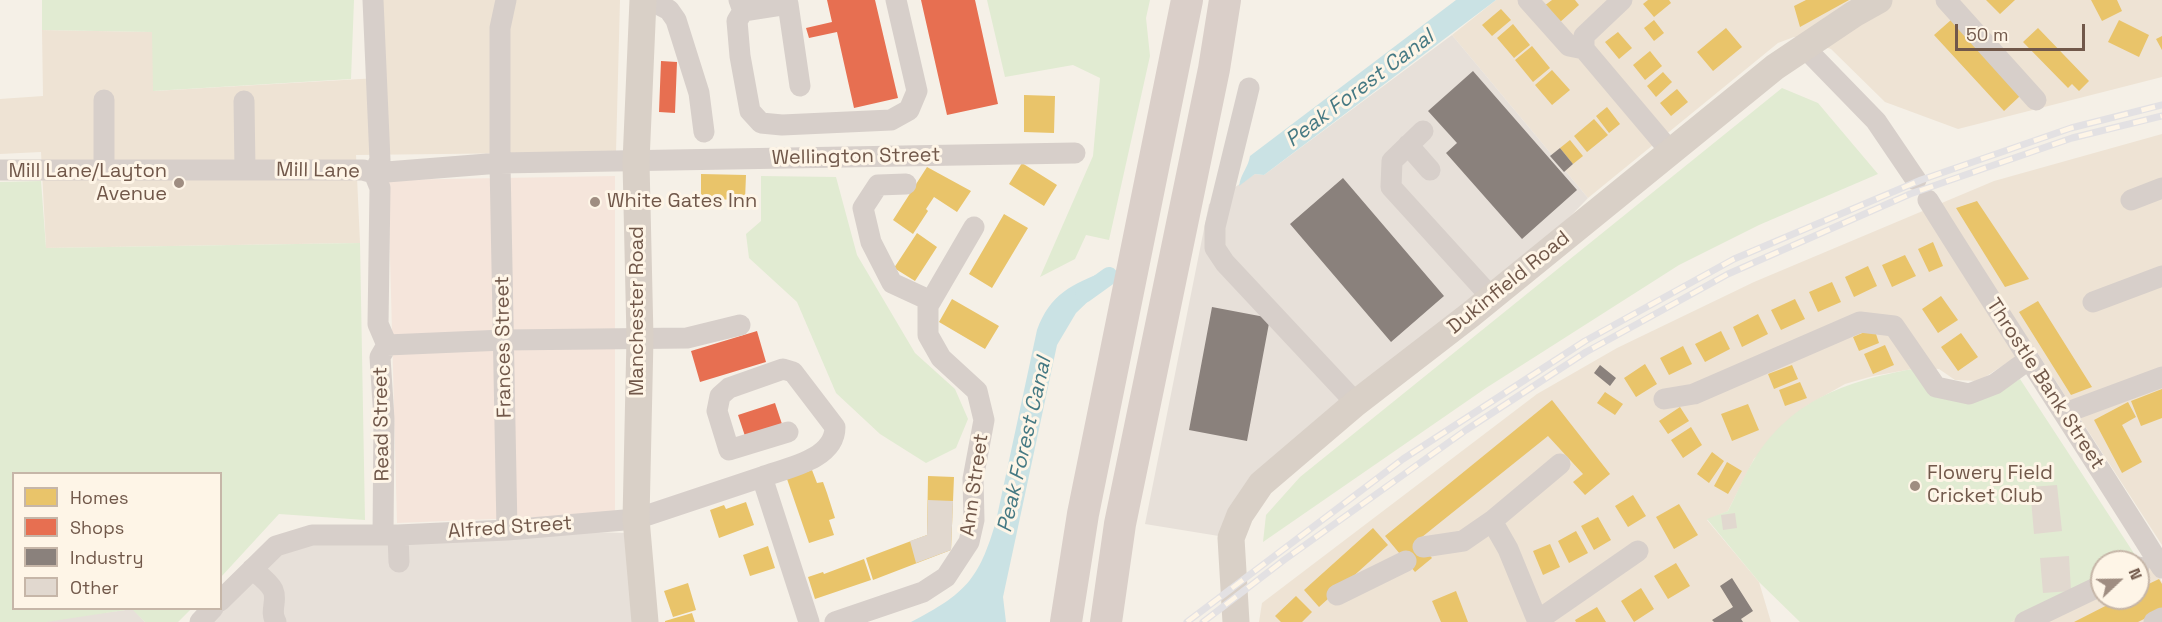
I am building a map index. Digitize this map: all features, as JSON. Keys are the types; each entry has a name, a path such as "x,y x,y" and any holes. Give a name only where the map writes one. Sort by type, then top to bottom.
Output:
{"highway":[{"path":"1066,622 1083,514 1187,0"},
{"path":"1106,622 1120,524 1212,80 1225,0"}],"main road":[{"name":"Manchester Road","path":"644,0 636,162 640,338 636,519 645,622"},
{"name":"Dukinfield Road","path":"1236,622 1230,559 1231,538 1240,515 1261,484 1356,403 1491,298 1804,46 1879,0"}],"street":[{"path":"373,0 380,160 374,173"},
{"name":"Frances Street","path":"506,0 500,28 500,163 507,530"},
{"path":"650,0 669,10 676,20 699,93 704,132"},
{"path":"800,86 788,4 741,6 737,21 740,56 750,111 760,123 782,125 891,120 909,110 917,91 896,0"},
{"path":"1528,0 1569,46 1584,49 1671,152"},
{"path":"1584,49 1584,36 1622,0"},
{"path":"1946,0 2036,100"},
{"path":"1804,46 1876,121 1916,180"},
{"path":"1249,88 1215,227 1215,248 1225,263 1356,403"},
{"path":"104,100 104,168"},
{"path":"244,101 245,170"},
{"path":"1430,171 1416,138 1392,161 1391,187 1491,298"},
{"name":"Wellington Street","path":"636,162 1075,153"},
{"name":"Mill Lane","path":"0,170 104,168 363,170 374,173 500,163 636,162"},
{"name":"Read Street","path":"374,173 380,188 378,324 387,345 380,357 391,535 399,562"},
{"path":"906,184 878,185 863,208 871,242 892,283 931,301"},
{"path":"2131,200 2162,188"},
{"name":"Throstle Bank Street","path":"1928,200 2162,567"},
{"name":"Ann Street","path":"835,622 923,592 946,577 969,542 974,520 973,479 984,420 977,391 941,358 928,335 928,306 974,227"},
{"path":"2093,302 2162,276"},
{"path":"1664,399 1694,394 1860,322 1894,326 1936,387 1969,394 1995,384 2028,360"},
{"path":"387,345 504,340 687,338 740,325"},
{"path":"636,519 812,459 824,452 835,435 835,427 793,372 783,369 729,388 720,396 717,411 729,450 788,432"},
{"path":"2065,413 2162,377"},
{"path":"1428,546 1463,541 1492,521 1560,464"},
{"path":"762,477 809,622"},
{"name":"Alfred Street","path":"222,599 276,546 312,535 391,535 507,530 636,519"},
{"path":"1492,521 1508,549 1538,621 1638,551"},
{"path":"1337,595 1406,561"},
{"path":"252,569 272,588 275,596 272,615 276,622"},
{"path":"2025,622 2090,591"},
{"path":"200,622 212,610"},
{"path":"2154,622 2162,618"}],"shaded area":[{"path":"380,0 620,0 616,152 356,155 360,243 46,248 41,152 0,154 0,99 43,96 42,30 153,32 154,91 378,78"},
{"path":"1496,0 2162,0 2162,77 1958,129 1885,102 1831,49 1794,37 1778,43 1588,198 1452,35"},
{"path":"1452,35 1588,198 1491,298 1298,452 1231,538 1145,524 1209,204 1255,174 1264,175"},
{"path":"2162,134 2162,545 2033,346 1979,381 1955,380 1939,369 1918,368 1873,376 1845,384 1808,405 1754,459 1728,511 1707,520 1759,582 1771,622 1259,622 1262,603 1537,394 1617,348 1754,282 1994,181"},
{"path":"615,176 615,514 397,523 388,180"},
{"path":"507,530 627,533 645,622 200,622 212,610 222,610 222,600 276,546"},
{"path":"2150,567 2156,571 2162,582 2162,622 2011,622 2090,582 2090,610 2150,610"},
{"path":"134,610 145,622 46,622"}],"green space":[{"path":"42,0 354,0 351,79 153,91 152,32 42,30"},
{"path":"987,0 1150,0 1146,18 1150,56 1109,240 1086,235 1075,259 1040,277 1093,156 1100,78 1073,65 1005,77"},
{"path":"1782,88 1818,103 1878,174 1759,225 1679,265 1486,388 1263,542 1266,515 1300,477"},
{"path":"761,176 836,177 857,255 915,353 955,389 968,419 956,448 926,463 880,434 836,393 797,302 749,258 746,234 761,221"},
{"path":"41,181 46,248 360,243 365,520 279,514 222,576 222,472 12,472 12,610 125,610 46,622 0,622 0,182"},
{"name":"Flowery Field Cricket Club","path":"1918,368 1983,399 2020,379 2132,550 2090,550 2090,582 2011,622 1800,622 1759,582 1707,519 1728,511 1751,464 1770,437 1788,420 1806,406 1826,395 1847,386"},
{"path":"133,610 190,610 178,622 145,622"}],"water":[{"path":"1456,0 1496,0 1264,175 1255,174 1239,186 1250,156"},
{"path":"1106,271 1102,288 1076,313 1057,345 1003,597 1006,622 911,622 945,603 957,593 976,572 983,558 996,521 1037,330 1048,307 1073,286"}],"building: Homes":[{"path":"1552,0 1575,0 1579,5 1559,23 1544,6"},
{"path":"1648,0 1669,0 1671,3 1654,17 1643,4"},
{"path":"1806,0 1849,0 1800,27 1794,6"},
{"path":"1986,0 2015,0 2000,14"},
{"path":"2091,0 2117,0 2122,11 2102,21"},
{"path":"1501,9 1511,20 1492,36 1482,25"},
{"path":"1654,20 1664,33 1654,41 1644,28"},
{"path":"1951,20 2020,96 2004,111 1934,35"},
{"path":"2119,20 2149,35 2139,57 2108,42"},
{"path":"1513,24 1530,45 1514,58 1497,38"},
{"path":"1726,28 1742,47 1713,71 1697,52"},
{"path":"2038,28 2089,81 2079,91 2072,84 2068,88 2023,42"},
{"path":"1618,32 1632,48 1619,59 1605,42"},
{"path":"2162,36 2162,50 2156,39"},
{"path":"1532,46 1550,68 1533,82 1515,60"},
{"path":"1650,51 1662,66 1645,80 1633,65"},
{"path":"1552,70 1570,90 1552,105 1535,85"},
{"path":"1663,72 1672,82 1656,97 1647,86"},
{"path":"1677,89 1688,102 1671,116 1660,103"},
{"path":"1024,95 1055,96 1054,133 1024,132"},
{"path":"1607,107 1620,124 1609,133 1596,116"},
{"path":"1594,119 1608,135 1587,152 1574,136"},
{"path":"1570,140 1583,156 1573,164 1560,148"},
{"path":"1022,163 1057,185 1044,206 1009,184"},
{"path":"927,167 971,191 957,212 934,197 913,234 893,220"},
{"path":"701,174 746,175 745,200 701,199"},
{"path":"1977,201 2029,279 2005,287 1956,208"},
{"path":"1004,214 1028,228 992,288 969,274"},
{"path":"917,233 937,247 915,281 894,268"},
{"path":"1933,242 1943,266 1929,272 1918,249"},
{"path":"1905,255 1916,276 1892,287 1882,265"},
{"path":"1868,266 1877,286 1854,297 1845,277"},
{"path":"1832,282 1841,302 1818,312 1809,292"},
{"path":"1941,296 1958,320 1938,333 1922,309"},
{"path":"952,299 999,326 985,349 939,322"},
{"path":"1795,299 1805,319 1781,330 1771,310"},
{"path":"2038,301 2092,387 2071,395 2019,312"},
{"path":"1758,314 1768,334 1742,347 1733,327"},
{"path":"1874,328 1879,343 1859,351 1853,337"},
{"path":"1721,331 1730,349 1705,362 1695,344"},
{"path":"1961,333 1978,357 1958,371 1941,347"},
{"path":"1885,345 1894,365 1873,374 1864,354"},
{"path":"1683,346 1692,364 1669,375 1660,358"},
{"path":"1645,364 1657,384 1636,397 1624,378"},
{"path":"1792,365 1798,379 1774,389 1768,374"},
{"path":"1800,382 1807,398 1785,406 1779,390"},
{"path":"2162,389 2162,418 2141,426 2131,401"},
{"path":"1605,392 1623,404 1615,415 1597,403"},
{"path":"1552,400 1610,474 1585,495 1573,482 1583,474 1548,436 1417,541 1432,558 1415,572 1385,536"},
{"path":"2128,402 2136,417 2122,425 2142,462 2122,473 2094,420"},
{"path":"1748,404 1759,430 1732,441 1721,414"},
{"path":"1680,407 1689,421 1668,434 1659,421"},
{"path":"1691,427 1702,445 1683,458 1671,440"},
{"path":"1712,452 1724,461 1709,483 1697,474"},
{"path":"1727,462 1742,471 1728,494 1714,486"},
{"path":"812,470 817,483 823,482 835,518 829,520 834,535 809,543 787,479"},
{"path":"928,476 954,477 951,550 873,580 866,558 927,535"},
{"path":"1633,495 1646,516 1628,527 1615,506"},
{"path":"746,502 754,525 719,538 710,510 724,505 726,509"},
{"path":"1679,504 1698,535 1674,549 1656,517"},
{"path":"1598,517 1611,540 1594,550 1581,526"},
{"path":"1373,528 1388,545 1319,607 1304,590"},
{"path":"1576,531 1588,553 1569,563 1558,541"},
{"path":"1550,544 1560,567 1543,575 1533,551"},
{"path":"768,546 775,568 750,576 743,555"},
{"path":"864,559 871,580 815,599 808,577 823,572 824,574"},
{"path":"1676,563 1690,586 1668,599 1654,576"},
{"path":"2159,579 2162,584 2162,610 2138,622 2074,622 2098,610 2150,610 2150,583"},
{"path":"688,583 696,610 673,617 664,591"},
{"path":"1641,588 1654,609 1634,622 1621,601"},
{"path":"1456,591 1468,622 1441,622 1432,601"},
{"path":"1296,596 1312,612 1302,622 1281,622 1275,616"},
{"path":"1597,607 1606,622 1576,622 1575,620"},
{"path":"692,613 695,622 665,622 665,621"}],"building: Shops":[{"path":"827,0 875,0 898,98 854,108 837,32 809,38 806,28 832,22"},
{"path":"921,0 975,0 998,104 947,115"},
{"path":"661,61 677,62 675,113 659,112"},
{"path":"757,331 766,362 700,382 691,351"},
{"path":"775,403 783,427 746,439 738,415"}],"building: Industry":[{"path":"1473,71 1577,190 1522,239 1446,153 1457,143 1428,111"},
{"path":"1560,148 1573,164 1564,172 1550,156"},
{"path":"1343,178 1444,296 1391,342 1290,224"},
{"path":"1212,307 1270,318 1247,441 1189,430"},
{"path":"1600,365 1616,378 1610,386 1594,373"},
{"path":"1732,578 1753,611 1741,619 1743,622 1714,622 1712,620 1733,607 1720,586"}],"building: Other":[{"path":"2057,485 2062,531 2034,534 2030,487"},
{"path":"928,500 953,501 951,550 916,563 910,541 927,535"},
{"path":"1735,513 1737,528 1723,530 1721,515"},
{"path":"2069,556 2071,591 2043,593 2040,558"}],"waterway":[{"name":"Peak Forest Canal","path":"1084,294 1109,276"}],"railway":[{"path":"1187,622 1403,459 1585,341 1734,259 1921,180 2071,128 2162,105"},
{"path":"1203,622 1284,560 1466,430 1586,352 1728,274 1910,194 2072,138 2162,116"}],"place":[{"name":"Mill Lane/Layton Avenue","path":"179,183"},
{"name":"White Gates Inn","path":"595,202"},
{"name":"Flowery Field Cricket Club","path":"1915,486"}]}
